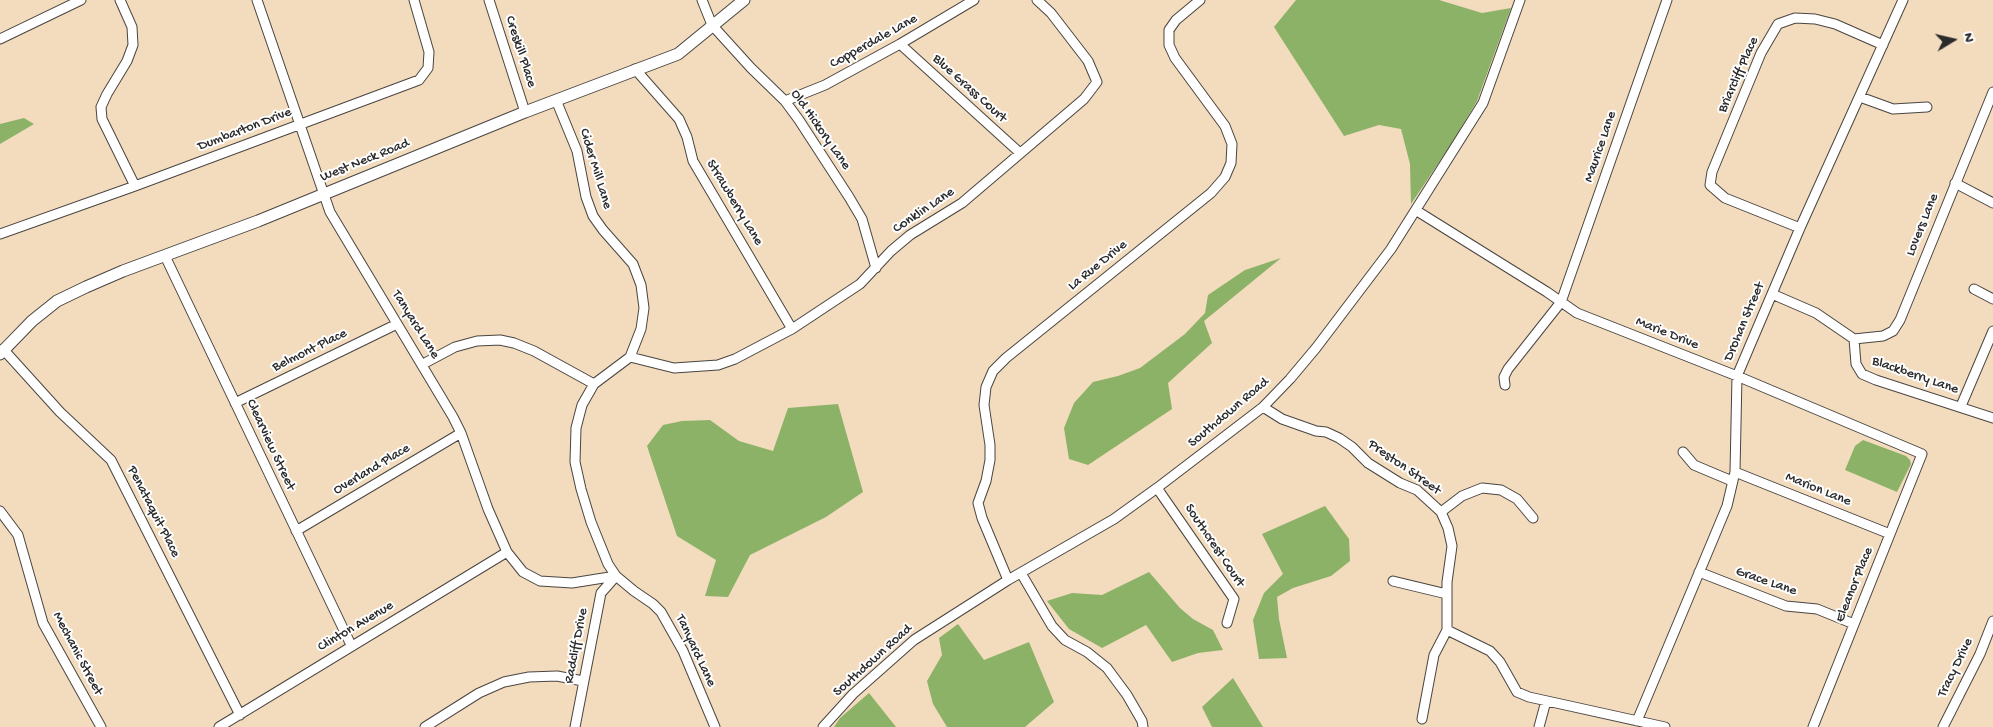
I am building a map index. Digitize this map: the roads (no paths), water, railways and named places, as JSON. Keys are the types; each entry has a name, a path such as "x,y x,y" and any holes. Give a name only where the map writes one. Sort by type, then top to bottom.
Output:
{"street":[{"path":"0,39 81,0"},
{"path":"120,0 132,27 133,44 127,61 106,94 101,107 102,119 135,186"},
{"name":"Tanyard Lane","path":"258,0 330,212 423,364 461,433 488,509 507,552 523,572 540,581 572,583 616,576"},
{"name":"Dumbarton Drive","path":"0,234 135,186 419,80 428,68 429,52 414,0"},
{"name":"Creskill Place","path":"489,0 525,112"},
{"path":"702,0 712,25"},
{"name":"West Neck Road","path":"2,351 32,321 58,302 86,287 325,194 525,112 678,54 744,0"},
{"name":"Copperdale Lane","path":"785,101 825,85 900,44 974,0"},
{"name":"Conklin Lane","path":"630,357 674,368 718,365 735,359 792,329 860,284 891,251 910,235 962,204 1084,99 1096,82 1088,61 1051,13 1037,0"},
{"name":"La Rue Drive","path":"1008,580 982,518 978,503 986,481 990,460 990,445 984,405 986,387 993,372 1006,358 1211,192 1225,177 1231,163 1232,144 1225,126 1175,58 1168,45 1169,30 1176,20 1200,0"},
{"name":"Southdown Road","path":"824,727 848,700 914,640 1008,580 1114,519 1158,488 1263,407 1290,379 1316,348 1391,249 1483,103 1520,0"},
{"name":"Maurice Lane","path":"1505,385 1504,377 1508,369 1561,302 1667,0"},
{"name":"Drohan Street","path":"1637,721 1727,506 1735,472 1737,376 1800,228 1903,0"},
{"name":"Briarcliff Place","path":"1800,228 1725,198 1710,185 1712,172 1761,53 1778,24 1795,18 1816,19 1835,24 1883,45"},
{"name":"Old Hickory Lane","path":"712,25 751,68 785,101 799,120 862,219 876,268"},
{"name":"Blue Grass Court","path":"900,44 1020,154"},
{"name":"Strawberry Lane","path":"636,69 679,119 693,161 792,329"},
{"name":"Lovers Lane","path":"1854,339 1883,336 1893,331 1900,320 1993,92"},
{"path":"1860,97 1893,108 1927,107"},
{"name":"Cider Mill Lane","path":"556,100 577,151 586,197 592,216 633,264 641,285 644,308 641,329 630,357"},
{"path":"1955,183 1993,203"},
{"name":"Marie Drive","path":"1416,211 1577,313 1737,376 1922,454"},
{"name":"Clearview Street","path":"165,256 351,645"},
{"path":"1974,289 1993,299"},
{"path":"1772,294 1816,313 1854,339"},
{"name":"Belmont Place","path":"236,404 397,324"},
{"path":"1960,406 1993,331"},
{"name":"Blackberry Lane","path":"1854,339 1856,364 1862,374 1993,418"},
{"path":"423,364 456,347 477,341 500,340 534,351 594,384 630,357"},
{"name":"Penataquit Place","path":"2,351 60,412 111,460 240,715"},
{"name":"Tanyard Lane","path":"594,384 582,405 576,428 576,462 581,489 589,514 608,564 616,576 661,612 683,652 715,727"},
{"name":"Preston Street","path":"1263,407 1282,419 1339,438 1352,447 1368,463 1400,483 1416,490 1441,512 1448,528 1452,546 1447,594 1447,630"},
{"name":"Overland Place","path":"296,531 461,433"},
{"path":"1682,452 1694,465 1732,481"},
{"name":"Eleanor Place","path":"1813,727 1922,454"},
{"name":"Marion Lane","path":"1735,472 1890,534"},
{"name":"Southcrest Court","path":"1158,488 1234,599 1227,623"},
{"path":"1441,512 1462,496 1482,488 1501,490 1517,499 1532,518"},
{"name":"Mechanic Street","path":"0,511 18,535 43,623 102,727"},
{"name":"Clinton Avenue","path":"219,727 351,645 507,552"},
{"name":"Grace Lane","path":"1699,572 1786,606 1817,609 1854,624"},
{"path":"1021,573 1052,626 1066,640 1087,652 1106,668 1127,695 1142,721 1143,727"},
{"name":"Radcliff Drive","path":"576,727 583,680 601,593 616,576"},
{"path":"1393,581 1447,594"},
{"name":"Tracy Drive","path":"1943,727 1980,654 1993,621"},
{"path":"1422,719 1434,655 1447,630 1490,651 1500,662 1517,692 1546,701 1664,727"},
{"path":"425,727 479,693 504,682 529,677 556,676 583,680"},
{"path":"1539,727 1546,701"}]}
